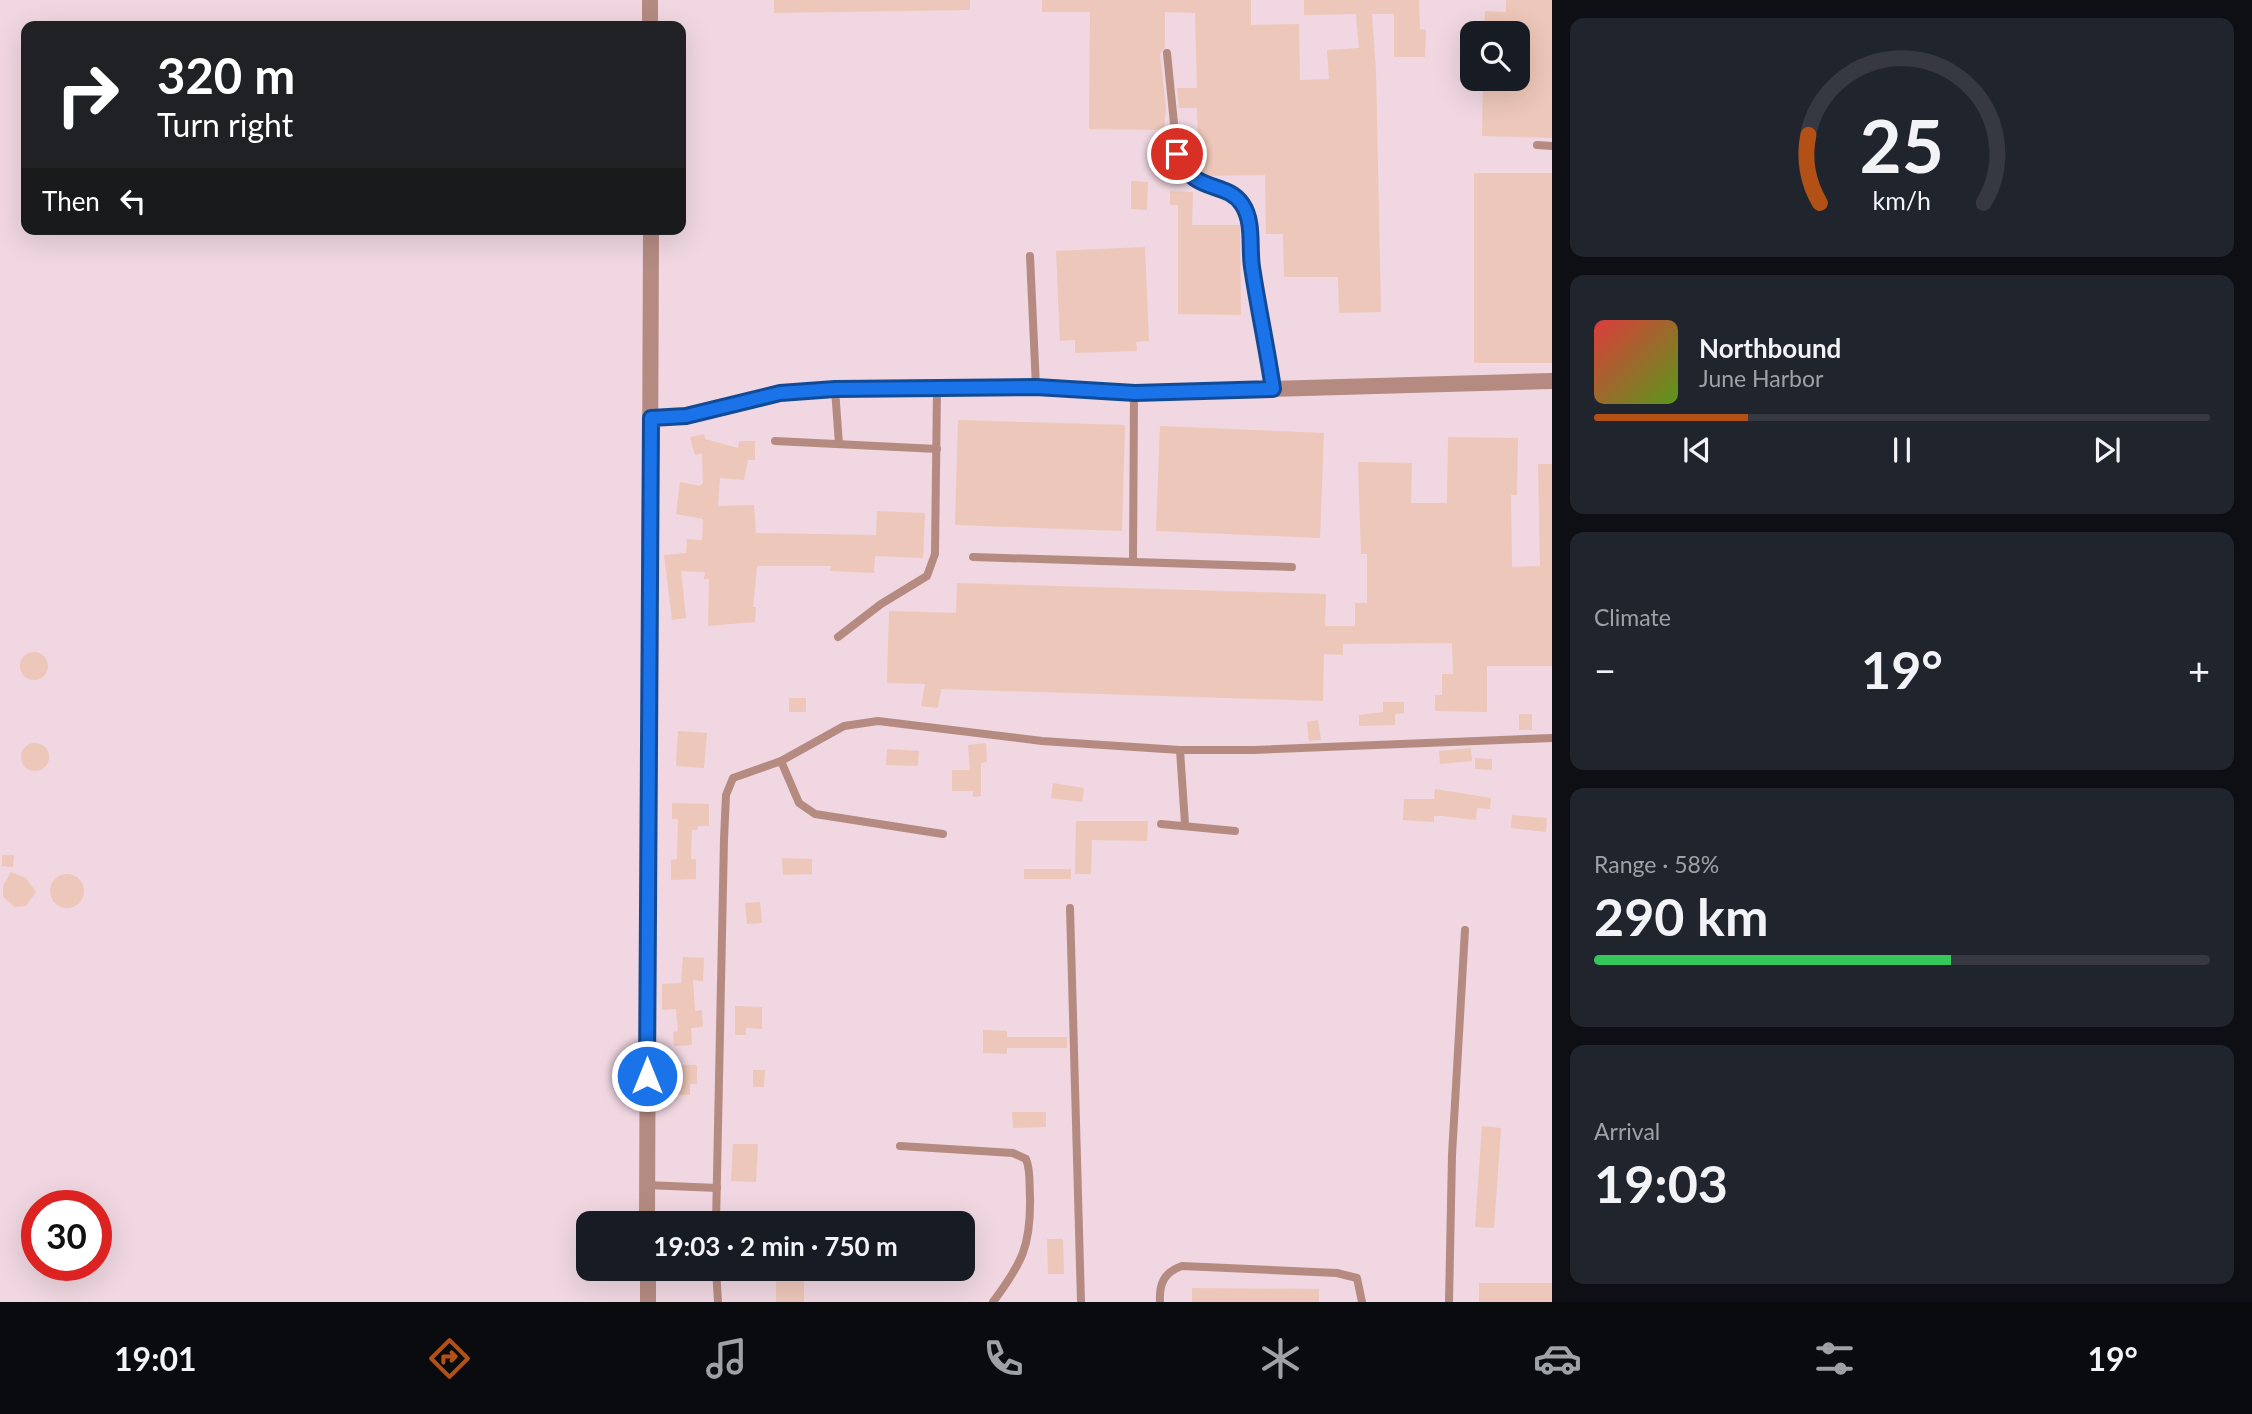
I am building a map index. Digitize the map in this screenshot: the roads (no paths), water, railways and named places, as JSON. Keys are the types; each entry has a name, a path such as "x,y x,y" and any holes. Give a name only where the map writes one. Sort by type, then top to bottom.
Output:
{"street":[{"path":"650,0 650,21"},
{"path":"647,1211 650,235"},
{"path":"651,418 686,416 780,393 835,389 1036,387 1135,393 1552,381"},
{"path":"648,1281 648,1302"}],"lane":[{"path":"1167,52 1177,154 1183,170 1197,181 1240,200 1248,212 1252,266 1273,389"},
{"path":"1536,145 1552,146"},
{"path":"1030,256 1036,387"},
{"path":"835,389 839,444"},
{"path":"838,638 881,604 918,582 932,567 935,554 937,389"},
{"path":"1133,562 1135,393"},
{"path":"775,441 937,449"},
{"path":"972,557 1293,567"},
{"path":"716,1211 726,795 733,778 781,761 844,726 878,720 1042,741 1180,750 1254,750 1552,738"},
{"path":"1180,750 1185,824"},
{"path":"781,761 799,803 815,814 943,834"},
{"path":"1161,824 1185,824 1235,831"},
{"path":"1070,908 1081,1302"},
{"path":"1449,1302 1452,1155 1465,930"},
{"path":"900,1146 1013,1153 1026,1159 1031,1231 1028,1245 1010,1280 993,1302"},
{"path":"646,1185 717,1188"},
{"path":"1160,1302 1162,1282 1167,1274 1182,1266 1337,1273 1357,1278 1362,1302"},
{"path":"717,1281 718,1302"}]}
